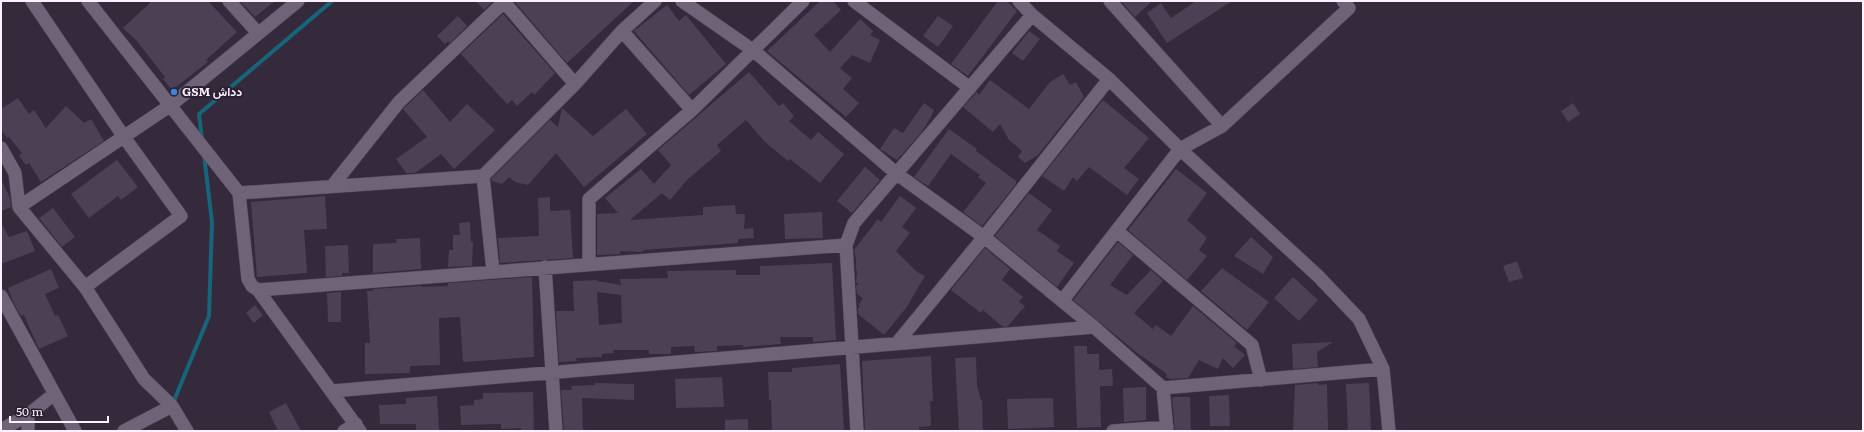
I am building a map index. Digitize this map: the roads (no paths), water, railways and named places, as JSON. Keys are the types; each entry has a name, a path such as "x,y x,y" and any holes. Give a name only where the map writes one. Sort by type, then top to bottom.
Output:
{"street":[{"path":"32,1 124,137 181,216 85,288"},
{"path":"88,1 239,193 248,280 252,286 258,290 332,391 353,429"},
{"path":"229,1 258,33"},
{"path":"20,207 171,105 298,1"},
{"path":"239,193 483,176 575,84 622,31 655,1"},
{"path":"682,1 754,51 897,174 984,237 1094,327 1163,388 1167,429 1113,431"},
{"path":"589,264 589,199 692,110 754,51 803,1"},
{"path":"854,1 970,88"},
{"path":"1019,1 1032,15 1109,79 1180,150 1318,276 1359,319 1383,369 1389,431"},
{"path":"1110,1 1222,126"},
{"path":"1062,301 1180,150 1222,126 1349,8 1343,1"},
{"path":"333,186 399,102 504,2 575,84"},
{"path":"857,431 846,245 854,223 1032,15"},
{"path":"622,31 692,110"},
{"path":"897,343 984,237 1109,79"},
{"path":"1,148 15,173 20,207 85,288 144,379 172,406 188,431"},
{"path":"483,176 493,271"},
{"path":"1117,231 1252,345 1261,380"},
{"path":"258,290 846,245"},
{"path":"545,267 556,431"},
{"path":"1,296 75,431"},
{"path":"332,391 1094,327"},
{"path":"1163,388 1383,369"},
{"path":"1,430 28,415 54,394"},
{"path":"124,431 172,406"},
{"path":"28,415 28,431"}],"waterway":[{"path":"202,139 199,114 332,1"},
{"path":"173,403 209,316 212,222 204,155"}],"place":[{"name":"GSM دداش","path":"174,92"}]}
